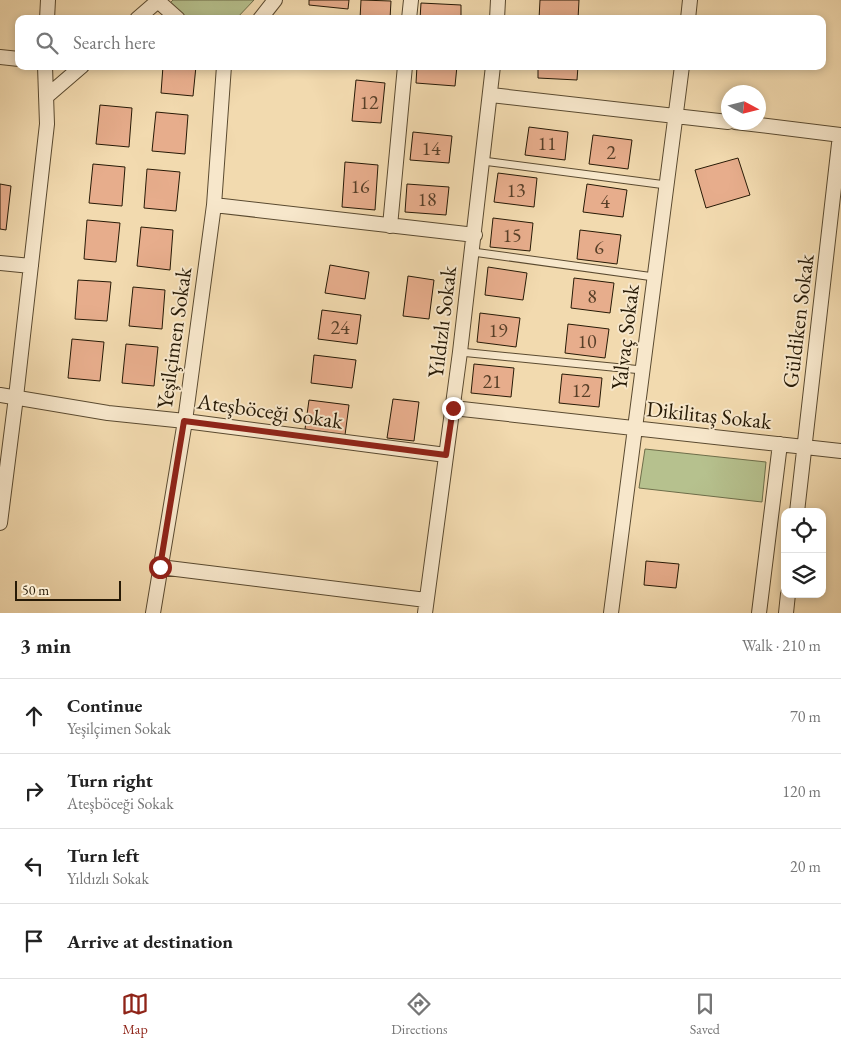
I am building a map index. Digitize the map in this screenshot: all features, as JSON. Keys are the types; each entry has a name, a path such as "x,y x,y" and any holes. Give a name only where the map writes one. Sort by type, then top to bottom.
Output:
{"street":[{"path":"47,15 48,0"},
{"path":"263,15 275,0"},
{"path":"409,15 411,0"},
{"path":"497,15 498,0"},
{"path":"688,15 690,0"},
{"path":"142,15 158,1 174,15"},
{"path":"0,57 15,59"},
{"path":"0,523 47,124 44,70"},
{"path":"46,97 77,70"},
{"name":"Yeşilçimen Sokak","path":"153,613 184,421 214,205 224,70"},
{"path":"390,226 405,70"},
{"name":"Yıldızlı Sokak","path":"425,606 453,408 493,70"},
{"name":"Yalvaç Sokak","path":"612,613 681,70"},
{"path":"491,95 721,121"},
{"path":"766,126 841,135"},
{"name":"Güldiken Sokak","path":"797,508 841,135"},
{"path":"214,205 474,235"},
{"path":"0,262 31,266"},
{"name":"Ateşböceği Sokak","path":"0,395 108,413 446,455"},
{"name":"Dikilitaş Sokak","path":"453,408 841,451"},
{"path":"759,613 780,444"},
{"path":"160,567 425,606"},
{"path":"786,613 788,598"}],"lane":[{"path":"483,161 666,185"},
{"path":"472,252 654,277"},
{"path":"460,352 642,370"}],"green space":[{"path":"173,0 254,0 240,15 178,15 168,5"},
{"path":"645,449 766,462 762,502 639,488"}],"building":[{"path":"309,0 349,0 348,9 309,5"},
{"path":"361,0 391,1 390,15 360,15"},
{"path":"540,0 579,0 578,15 539,15"},
{"path":"421,3 461,5 461,15 420,15"},
{"path":"163,70 196,70 193,96 161,93"},
{"path":"417,70 457,70 455,86 416,83"},
{"path":"538,70 578,70 577,80 538,78"},
{"path":"356,80 385,83 381,123 352,121"},
{"path":"100,105 132,108 129,147 96,144"},
{"path":"156,112 188,115 185,154 152,151"},
{"path":"529,127 568,132 565,160 525,155"},
{"path":"413,132 452,136 449,163 410,160"},
{"path":"593,135 632,140 628,169 589,164"},
{"path":"738,158 750,195 706,208 695,170"},
{"path":"345,162 378,165 375,210 342,207"},
{"path":"93,164 125,167 122,206 89,203"},
{"path":"147,169 180,172 176,211 144,208"},
{"path":"498,173 537,178 534,207 494,202"},
{"path":"0,184 11,186 6,230 0,229"},
{"path":"407,184 449,187 446,215 405,212"},
{"path":"587,184 627,190 623,217 583,212"},
{"path":"493,218 533,223 530,251 490,247"},
{"path":"87,220 120,223 116,262 84,259"},
{"path":"141,227 173,230 170,270 137,266"},
{"path":"580,230 621,235 617,264 577,259"},
{"path":"330,265 369,272 365,299 325,293"},
{"path":"488,267 527,273 523,300 485,295"},
{"path":"408,276 434,280 429,319 403,316"},
{"path":"574,278 614,283 610,313 571,308"},
{"path":"78,280 111,282 107,321 75,319"},
{"path":"133,287 165,290 162,329 129,326"},
{"path":"322,310 361,315 357,344 318,339"},
{"path":"480,313 520,318 516,347 477,342"},
{"path":"568,324 609,329 605,358 565,353"},
{"path":"72,339 104,342 100,381 68,378"},
{"path":"126,344 158,347 154,386 122,383"},
{"path":"314,355 356,360 352,388 311,383"},
{"path":"474,364 514,368 511,397 471,393"},
{"path":"562,374 602,378 599,407 559,403"},
{"path":"393,399 419,402 414,441 387,438"},
{"path":"309,400 349,405 345,435 305,429"},
{"path":"646,561 679,564 676,588 644,585"}],"route":[{"path":"160,567 184,421 446,455 453,408"}]}
